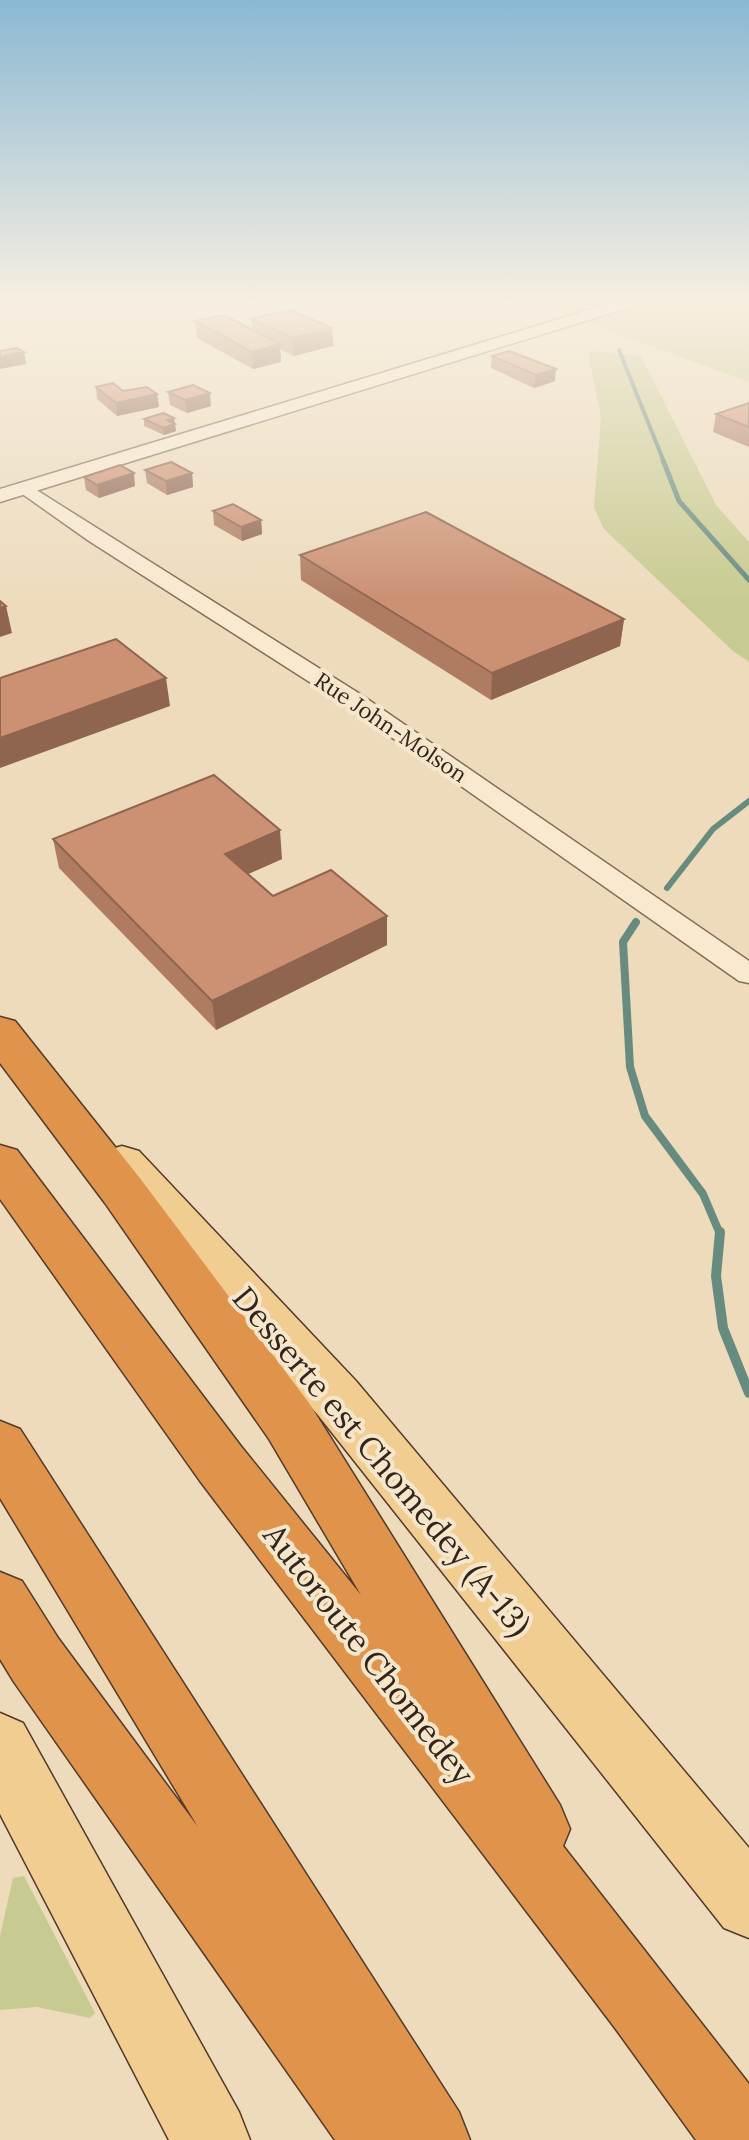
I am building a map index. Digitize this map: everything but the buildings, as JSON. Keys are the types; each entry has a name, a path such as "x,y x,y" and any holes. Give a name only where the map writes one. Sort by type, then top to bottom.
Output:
{"highway":[{"path":"0,1032 122,1190 289,1421 641,2002"},
{"name":"Autoroute Chomedey","path":"0,1163 220,1463 641,2002 743,2140"},
{"path":"0,1447 431,2140"},
{"path":"0,1602 45,1673 382,2140"}],"main road":[{"name":"Desserte est Chomedey (A-13)","path":"0,1032 337,1398 749,1903"},
{"path":"0,1746 211,2140"}],"street":[{"path":"0,496 308,402"},
{"name":"Rue John-Molson","path":"27,489 96,537 352,699 749,974"}],"green space":[{"path":"598,402 664,402 716,505 749,542 749,662 733,651 604,529 594,508 601,417"},
{"path":"24,1876 95,2013 90,2018 37,2007 0,2010 0,1936 13,1878"}],"waterway":[{"path":"640,402 664,462"},
{"path":"663,460 679,501 749,580"},
{"path":"667,888 713,829 749,801"},
{"path":"636,922 623,942 630,1067 645,1116 703,1194 720,1234"},
{"path":"720,1234 716,1276 723,1328 749,1393"}]}
